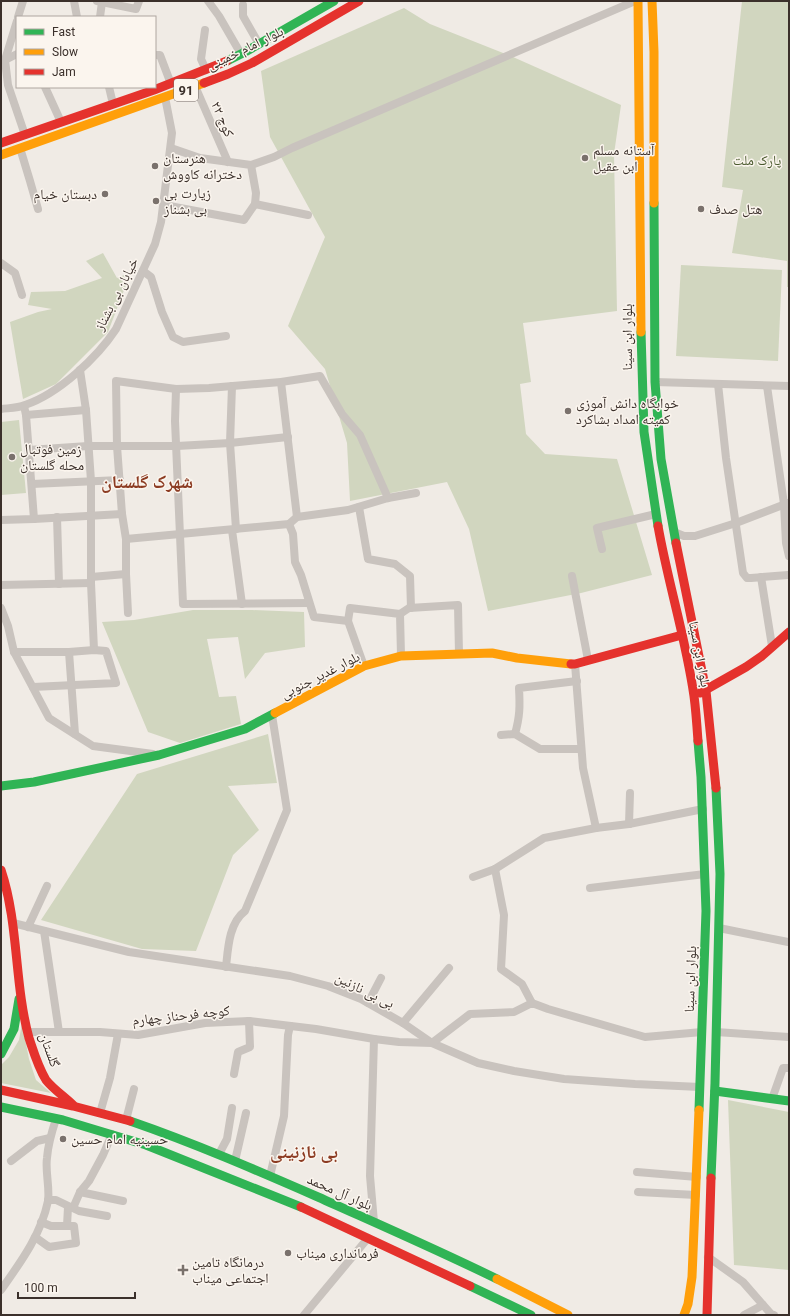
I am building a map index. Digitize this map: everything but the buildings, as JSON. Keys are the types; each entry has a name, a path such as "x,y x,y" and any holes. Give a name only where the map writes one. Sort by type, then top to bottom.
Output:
{"main road":[{"name":"بلوار امام خمینی","path":"1,143 171,84 206,70 241,54 334,1"},
{"name":"بلوار امام خمینی","path":"1,155 228,74 252,63 360,1"},
{"name":"بلوار ابن سینا","path":"636,1 644,432 647,463 663,553 694,696 705,874 706,911 697,1177 692,1277 688,1304 684,1315"},
{"name":"بلوار ابن سینا","path":"652,1 654,52 655,382 661,459 709,712 715,774 720,874 715,1091 710,1171 707,1315"},
{"path":"322,8 328,19"},
{"path":"25,135 30,145"},
{"path":"694,696 706,691 746,667 762,656 789,632"},
{"name":"بلوار غدیر جنوبی","path":"1,786 34,782 159,755 245,729 364,666 401,656 492,653 517,658 575,664 682,635"},
{"path":"772,646 789,644"},
{"name":"گلستان","path":"1,870 13,923 20,993 36,1061 47,1081 74,1106"},
{"name":"گلستان","path":"1,1054 14,1029 20,993"},
{"name":"بلوار آل محمد","path":"1,1090 74,1106 126,1120 174,1136 270,1176 442,1252 568,1315"},
{"path":"715,1091 789,1101"},
{"path":"1,1107 56,1119 112,1134 146,1145 240,1181 320,1215 531,1315"},
{"path":"146,1145 155,1130"},
{"path":"476,1289 484,1273"}],"street":[{"path":"18,16 23,1"},
{"path":"74,1 77,16"},
{"path":"100,16 99,2 136,8 139,1"},
{"path":"208,1 219,16 241,54"},
{"path":"171,148 200,158 251,165 636,1"},
{"path":"243,5 243,16 259,44"},
{"path":"16,24 5,60 8,85 25,135"},
{"path":"205,30 201,59 206,70"},
{"path":"5,60 16,54"},
{"path":"156,55 160,55 171,84"},
{"name":"کوچ ۲۲","path":"195,86 228,162"},
{"path":"45,88 61,122"},
{"path":"109,88 113,104"},
{"name":"خیابان بی بشناز","path":"1,409 24,406 53,391 80,370 108,340 116,329 155,244 161,222 172,133 165,96"},
{"path":"20,148 38,209"},
{"path":"164,205 244,220 256,204 256,193 251,165"},
{"path":"256,204 308,215"},
{"path":"1,264 15,273 22,295"},
{"path":"143,272 151,277 162,312 173,337 183,342 226,336"},
{"path":"80,370 86,410 91,481 91,580 94,650"},
{"path":"128,613 126,539 122,514 117,446 116,381 176,389 281,382 320,376 342,414 360,435 388,498"},
{"path":"281,382 297,517"},
{"path":"655,382 789,386"},
{"path":"718,384 726,458 743,573 747,578 788,577"},
{"path":"232,386 230,443 234,529 242,604"},
{"path":"767,386 787,504 789,556"},
{"path":"176,389 175,420 183,604 309,603"},
{"path":"24,406 30,450 34,519"},
{"path":"26,415 86,410"},
{"path":"30,450 88,446 177,446 230,443 288,437"},
{"path":"32,484 120,480"},
{"path":"126,539 289,524 297,517 348,510 388,498 416,493"},
{"path":"674,532 684,536 695,536 787,504"},
{"path":"358,507 368,559 395,564 410,576 411,608"},
{"path":"1,520 122,514"},
{"path":"602,549 597,528 656,514"},
{"path":"57,517 59,584"},
{"path":"289,524 293,534 295,562 301,575 314,617 348,621"},
{"path":"1,585 59,584 126,574"},
{"path":"572,576 588,660"},
{"path":"761,578 772,646"},
{"path":"364,666 348,621 350,608 400,614 409,608 458,605 459,654"},
{"path":"1,608 8,626 14,652 50,718 94,746 159,755"},
{"path":"400,614 401,656"},
{"path":"14,652 106,651 116,683 33,688"},
{"path":"69,652 75,734"},
{"path":"575,664 585,781 596,828"},
{"path":"515,734 519,721 519,688 576,681"},
{"path":"226,967 230,939 238,916 245,911 287,810 272,715"},
{"path":"501,735 515,734 540,749 581,748"},
{"path":"629,824 630,793"},
{"path":"473,877 495,869 544,838 596,828 629,824 702,809"},
{"path":"495,869 504,915 501,969 522,984 532,1003 645,1037 702,1032"},
{"path":"590,888 705,874"},
{"path":"28,927 47,886"},
{"name":"بی بی نازنین","path":"13,923 130,952 297,978 328,986 368,1003 403,1023 432,1043 478,1063 514,1071 572,1079 700,1087"},
{"path":"718,928 788,942"},
{"path":"44,931 59,1032"},
{"path":"403,1023 449,968"},
{"path":"368,1003 381,978"},
{"path":"432,1043 470,1014 514,1012 532,1003"},
{"path":"234,1074 238,1052 250,1047 249,1021"},
{"name":"کوچه فرحناز چهارم","path":"28,1032 100,1032 138,1035 205,1023 249,1021 316,1029 374,1039 399,1042 432,1043"},
{"path":"270,1176 284,1116 290,1026"},
{"path":"716,1032 789,1037"},
{"path":"100,1113 110,1078 118,1034"},
{"path":"374,1039 370,1176 374,1222"},
{"path":"772,1099 783,1068 789,1068"},
{"path":"126,1120 134,1089"},
{"path":"218,1154 227,1139 232,1108"},
{"path":"235,1161 246,1114"},
{"path":"1,1290 24,1257 41,1222 48,1200 46,1158 56,1119"},
{"path":"67,1226 71,1208 80,1192 89,1181 112,1134"},
{"path":"11,1161 37,1141 50,1138"},
{"path":"637,1172 697,1177"},
{"path":"80,1192 123,1201"},
{"path":"638,1192 696,1195"},
{"path":"48,1200 56,1200 79,1211 107,1216"},
{"path":"35,1237 49,1247 76,1243 74,1226 51,1226 41,1222"},
{"path":"304,1315 368,1238"},
{"path":"708,1257 743,1282 771,1314 774,1315"},
{"path":"744,1315 763,1305"}],"green space":[{"name":"پارک ملت","path":"742,1 789,1 789,287 787,287 787,261 732,253 743,190 722,187"},
{"path":"404,8 430,24 513,57 621,105 614,154 617,311 523,323 531,382 520,384 526,434 545,454 617,459 652,575 581,593 488,611 469,529 447,482 350,501 347,443 325,369 288,326 325,237 270,137 261,71"},
{"path":"103,253 117,278 131,272 108,332 56,384 23,399 10,322 38,312 52,309 28,305 31,292 65,291 102,278 86,261"},
{"path":"681,265 782,270 778,361 676,356"},
{"name":"زمین فوتبال محله گلستان","path":"19,420 26,493 1,495 1,422"},
{"path":"193,610 304,612 305,647 265,653 245,679 238,637 207,639 219,697 236,696 241,724 180,743 148,732 102,622 134,620"},
{"path":"268,734 277,783 228,786 259,830 233,855 196,951 142,949 41,920 137,774"},
{"path":"22,1023 29,1059 36,1080 51,1093 1,1083 1,1065 9,1057 19,1040"},
{"path":"728,1100 789,1112 789,1270 734,1265"}],"traffic: fast":[{"path":"227,61 334,1"},
{"path":"654,203 655,382 661,459 676,543"},
{"path":"641,332 644,432 658,526"},
{"path":"1,786 34,782 159,755 245,729 275,713"},
{"path":"698,741 701,777 706,911 699,1110"},
{"path":"711,1178 720,874 716,788"},
{"path":"1,1054 14,1029 19,999"},
{"path":"715,1091 789,1101"},
{"path":"1,1107 63,1120 146,1145 301,1207"},
{"path":"130,1121 154,1129 318,1197 497,1279"},
{"path":"470,1286 531,1315"}],"traffic: slow":[{"path":"638,1 641,332"},
{"path":"652,1 654,52 654,203"},
{"path":"1,155 204,83"},
{"path":"275,713 364,666 401,656 492,653 517,658 571,664"},
{"path":"684,1315 688,1304 692,1277 699,1110"},
{"path":"497,1279 568,1315"}],"traffic: jam":[{"path":"204,83 252,63 359,1"},
{"path":"1,143 154,90 227,61"},
{"path":"658,526 691,675 698,741"},
{"path":"676,543 706,691 716,788"},
{"path":"700,693 746,667 762,656 789,632"},
{"path":"571,664 682,635"},
{"path":"1,870 11,911 21,996 29,1038 38,1065 46,1080 73,1105"},
{"path":"1,1090 73,1106 130,1121"},
{"path":"707,1315 711,1178"},
{"path":"301,1207 470,1286"}],"place":[{"name":"آستانه مسلم ابن عقیل","path":"585,158"},
{"name":"هنرستان دخترانه کاووش","path":"155,166"},
{"name":"دبستان خیام","path":"105,194"},
{"name":"زیارت بی بی بشناز","path":"156,201"},
{"name":"هتل صدف","path":"701,209"},
{"name":"خوابگاه دانش آموزی کمیته امداد بشاکرد","path":"568,411"},
{"name":"زمین فوتبال محله گلستان","path":"12,457"},
{"name":"حسینیه امام حسین","path":"63,1139"},
{"name":"فرمانداری میناب","path":"288,1253"},
{"name":"درمانگاه تامین اجتماعی میناب","path":"183,1270"}],"district":[{"name":"شهرک گلستان","path":"147,482"},
{"name":"بی نازنینی","path":"304,1152"}]}
